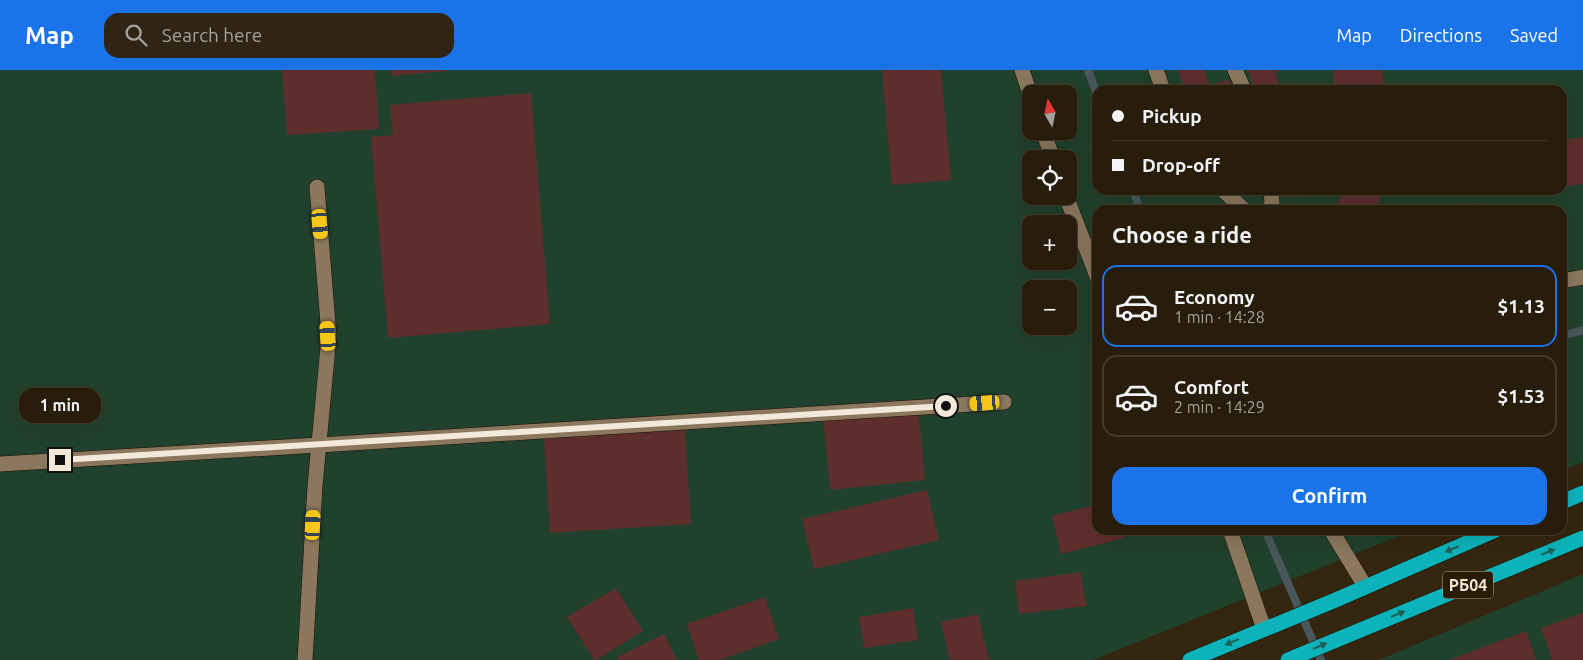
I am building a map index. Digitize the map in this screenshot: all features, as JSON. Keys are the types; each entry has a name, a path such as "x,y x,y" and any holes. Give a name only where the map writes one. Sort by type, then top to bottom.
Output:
{"highway":[{"path":"1567,500 1583,493"},
{"name":"РБ04","path":"1190,660 1338,599 1484,535"},
{"name":"РБ04","path":"1288,660 1583,538"}],"lane":[{"path":"1022,70 1027,85"},
{"path":"1156,70 1161,85"},
{"path":"1235,70 1242,85"},
{"path":"305,660 315,486 328,336 317,187"},
{"path":"1228,195 1239,205"},
{"path":"1069,205 1092,263"},
{"path":"1567,280 1583,277"},
{"path":"0,464 1004,402"},
{"path":"1232,535 1269,627"},
{"path":"1334,535 1365,586"}],"green space":[{"path":"0,70 1583,70 1583,462 1567,468 1567,205 1092,205 1092,535 1402,535 1093,660 0,660"},
{"path":"1583,574 1583,660 1378,660 1386,657"}],"building":[{"path":"282,70 375,70 379,129 287,135"},
{"path":"391,70 447,70 447,71 392,76"},
{"path":"882,70 941,70 951,180 892,185"},
{"path":"1178,70 1204,70 1210,85 1183,85"},
{"path":"1248,70 1280,70 1275,72 1279,85 1253,85"},
{"path":"1333,70 1382,70 1384,85 1334,85"},
{"path":"1229,79 1231,85 1213,85"},
{"path":"531,93 550,324 388,338 371,137 393,135 390,105"},
{"path":"1583,137 1583,184 1567,186 1567,139"},
{"path":"1277,195 1323,195 1323,196 1277,197"},
{"path":"1341,195 1381,195 1377,205 1337,205"},
{"path":"1477,203 1477,205 1447,205"},
{"path":"918,405 925,480 830,490 823,415"},
{"path":"685,430 691,524 550,533 544,439"},
{"path":"927,490 939,540 814,569 802,519"},
{"path":"1092,506 1092,535 1124,535 1125,538 1061,554 1052,516"},
{"path":"1081,572 1086,606 1019,614 1015,581"},
{"path":"616,588 643,631 594,660 567,617"},
{"path":"765,597 779,639 720,660 699,660 687,624"},
{"path":"913,608 918,640 864,648 859,617"},
{"path":"1583,613 1583,660 1552,660 1541,628"},
{"path":"978,614 989,660 950,660 941,622"},
{"path":"1526,631 1536,660 1449,660"},
{"path":"664,634 677,660 619,660 617,657"}],"waterway":[{"path":"1088,70 1094,85"},
{"path":"1135,195 1138,205"},
{"path":"1567,335 1583,330"},
{"path":"1267,535 1321,660"}],"route":[{"path":"60,460 946,406"}]}
